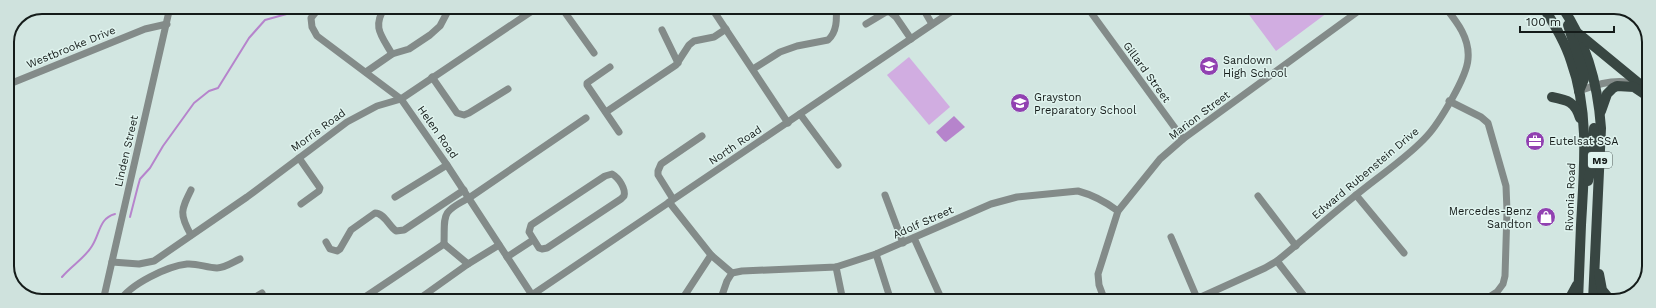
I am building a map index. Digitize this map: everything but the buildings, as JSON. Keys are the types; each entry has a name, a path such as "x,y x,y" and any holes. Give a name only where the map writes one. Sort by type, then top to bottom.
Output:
{"main road":[{"name":"Rivonia Road","path":"1548,14 1557,28 1572,63 1584,130 1583,201 1578,294"},
{"path":"1564,14 1584,75 1584,79 1578,90"},
{"name":"M9","path":"1566,14 1578,33 1596,85 1600,112 1601,128 1593,294"},
{"path":"1578,33 1642,86"},
{"path":"1583,201 1591,169 1595,130 1593,98 1596,85"},
{"path":"1600,112 1607,94 1617,86 1634,87 1642,92"},
{"path":"1552,97 1566,99 1574,105 1584,130"},
{"path":"1595,254 1601,287 1606,294"},
{"path":"1572,294 1575,291 1579,280"}],"street":[{"name":"Linden Street","path":"105,294 169,14"},
{"name":"Helen Road","path":"314,14 311,18 312,27 317,36 401,99 447,164 531,294"},
{"path":"381,14 378,20 378,27 392,54"},
{"path":"366,72 392,54 409,49 436,31 446,14"},
{"name":"Morris Road","path":"112,262 139,264 151,262 247,197 352,118 377,106 401,99 528,14"},
{"path":"566,14 594,53"},
{"path":"716,14 788,123"},
{"path":"753,69 780,52 797,46 828,40 834,31 837,20 837,14"},
{"path":"866,24 883,14"},
{"path":"892,14 911,39"},
{"path":"926,14 932,24"},
{"name":"North Road","path":"533,294 947,14"},
{"name":"Gillard Street","path":"1090,14 1094,17"},
{"name":"Gillard Street","path":"1092,14 1183,139"},
{"name":"Marion Street","path":"1118,211 1160,159 1183,139 1354,14"},
{"name":"Edward Rubenstein Drive","path":"1207,294 1277,261 1425,138 1437,123 1465,72 1468,60 1468,50 1464,36 1457,22 1451,14"},
{"name":"Westbrooke Drive","path":"14,82 145,30 167,24"},
{"path":"606,112 678,63 689,45 694,41 714,37 726,29"},
{"path":"662,30 678,63"},
{"path":"610,68 587,83 588,88 619,132"},
{"path":"432,78 457,113 461,115 469,114 508,89"},
{"path":"1578,90 1615,81 1642,87"},
{"path":"1449,101 1481,116 1488,123 1491,129 1506,186 1507,210 1505,276 1501,289 1494,294"},
{"path":"800,114 838,165"},
{"path":"444,244 447,212 452,207 469,198 586,118"},
{"path":"702,136 661,164 658,175 671,201 711,255 732,273 727,281 722,294"},
{"path":"298,158 320,188 319,191 301,204"},
{"path":"394,197 447,164"},
{"path":"612,174 616,176 624,189 624,196 621,199 547,248 539,248 532,240 528,232 531,225 605,176 612,174"},
{"path":"191,190 182,212 182,218 191,234"},
{"path":"326,242 330,249 340,249 351,230 375,213 382,215 396,231 404,230 464,190"},
{"name":"Adolf Street","path":"732,273 742,271 836,267 876,254 991,204 1017,197 1078,192 1086,193 1118,211"},
{"path":"885,195 902,242"},
{"path":"1356,195 1404,253"},
{"path":"1258,196 1296,246"},
{"path":"1103,294 1099,285 1098,274 1118,211"},
{"path":"1171,237 1192,294"},
{"path":"914,238 939,294"},
{"path":"507,257 532,240"},
{"path":"444,244 468,264"},
{"path":"369,294 444,244"},
{"path":"426,294 468,264 499,245"},
{"path":"876,254 889,294"},
{"path":"686,294 711,255"},
{"path":"126,294 129,290 163,271 177,266 195,264 218,268 240,259"},
{"path":"1277,261 1303,294"},
{"path":"836,267 842,294"}],"shaded area":[{"path":"1248,14 1326,14 1276,51"},
{"path":"909,57 950,107 929,125 887,75"},
{"path":"954,116 965,127 946,142 936,132"}],"waterway":[{"path":"130,217 140,179 150,168 163,146 194,103 209,91 218,88 249,38 265,20 287,14"},
{"path":"62,277 89,250 95,241 100,227 106,219 115,214"}],"place":[{"name":"Sandown High School","path":"1209,66"},
{"name":"Grayston Preparatory School","path":"1020,103"},
{"name":"Eutelsat SSA","path":"1535,141"},
{"name":"Mercedes-Benz Sandton","path":"1546,217"}]}
